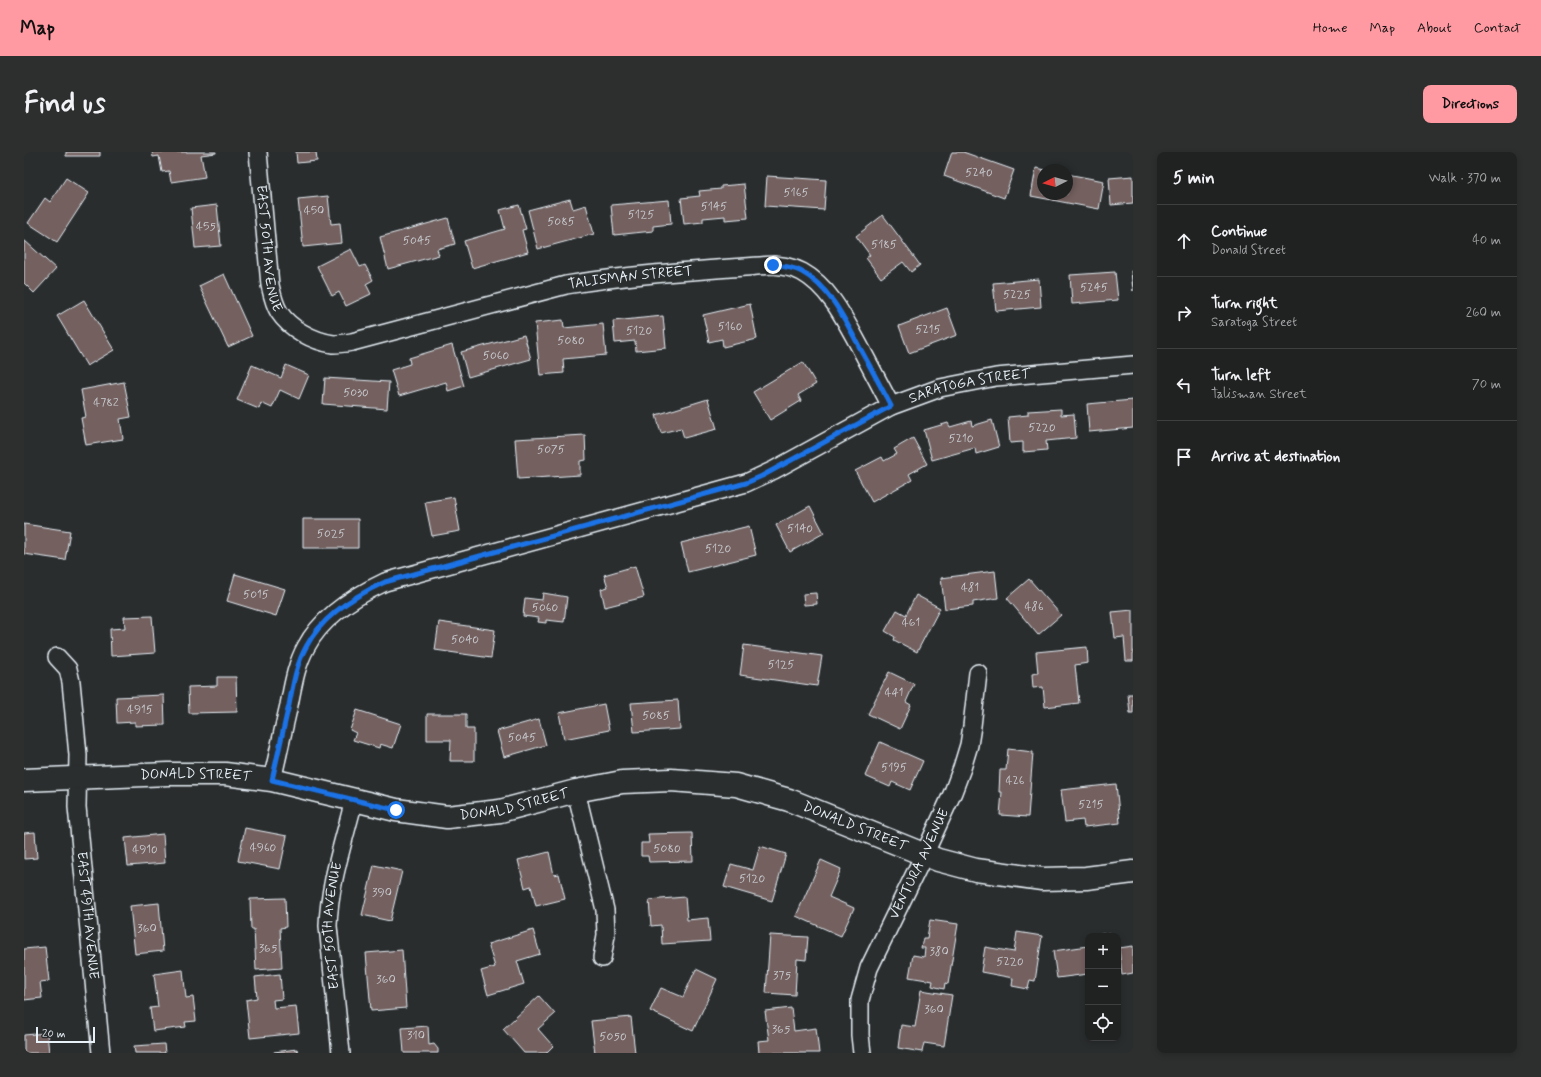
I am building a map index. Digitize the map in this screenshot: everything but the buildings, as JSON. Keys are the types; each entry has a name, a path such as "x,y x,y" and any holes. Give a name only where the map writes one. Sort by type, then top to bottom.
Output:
{"street":[{"name":"EAST 50TH AVENUE","path":"258,152 272,292 279,312 290,324 303,334"},
{"name":"TALISMAN STREET","path":"303,334 318,341 335,344 352,342 566,285 637,275 773,265 786,266 806,274 829,296 844,318 891,406"},
{"name":"SARATOGA STREET","path":"272,780 298,666 306,646 323,624 342,606 363,592 385,582 746,483 762,476 891,406 940,388 996,377 1133,365"},
{"name":"EAST 49TH AVENUE","path":"57,657 68,669 70,675 78,756 77,807 101,1053"},
{"name":"VENTURA AVENUE","path":"862,1053 860,1035 860,1000 869,968 953,792 969,745 978,673"},
{"name":"DONALD STREET","path":"24,780 168,774 225,774 272,780 396,810 447,817 500,811 576,791 629,782 671,780 736,785 789,800 924,855 976,870 1042,879 1086,878 1133,872"},
{"name":"DONALD STREET","path":"576,791 604,910 606,935 602,958"},
{"name":"EAST 50TH AVENUE","path":"341,1053 328,926 335,876 354,800"}],"route":[{"path":"396,810 272,780 298,666 306,646 323,624 342,606 363,592 385,582 746,483 762,476 891,406 844,318 829,296 815,281 801,271 786,266 773,265"}]}
